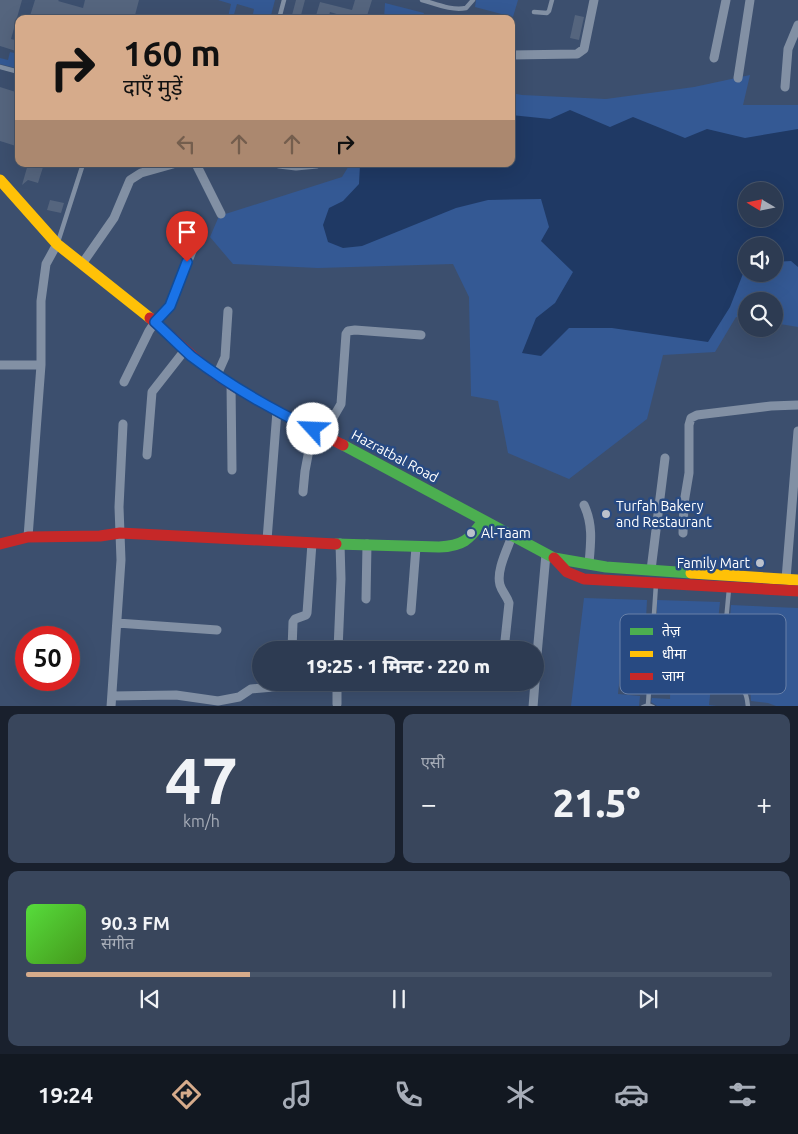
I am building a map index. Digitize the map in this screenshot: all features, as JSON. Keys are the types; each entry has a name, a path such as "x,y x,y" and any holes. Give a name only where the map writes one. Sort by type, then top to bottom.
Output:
{"main road":[{"name":"Hazratbal Road","path":"0,180 57,244 155,322 185,350 217,375 277,411 550,556 606,567 792,579"},
{"path":"0,544 28,537 100,536 120,533 416,547 459,546 469,538 483,521"},
{"name":"Hazratbal Road","path":"550,556 562,569 577,577 593,580 798,591"}],"street":[{"path":"515,55 576,54 581,52 585,44 594,0"},
{"path":"714,58 726,0"},
{"path":"738,78 750,0"},
{"path":"785,87 788,49 798,25"},
{"path":"82,264 114,218 130,180 141,173 162,167"},
{"path":"198,167 221,214"},
{"path":"28,537 41,365 42,300 46,264 57,244"},
{"path":"124,382 142,343 155,322 170,306 194,246"},
{"path":"217,375 225,357 228,311"},
{"path":"323,435 341,404 346,334 348,331 421,335"},
{"path":"147,455 152,392 185,350"},
{"path":"0,365 41,365"},
{"path":"231,384 232,470"},
{"path":"683,533 688,473 689,425 691,418 697,415 762,407 798,405"},
{"path":"267,540 277,411"},
{"path":"112,706 121,560 120,465 123,424"},
{"path":"303,492 306,463 313,429"},
{"path":"792,579 798,431"},
{"path":"651,570 665,458"},
{"path":"584,504 591,528 589,563"},
{"path":"505,641 509,603 499,579 512,536"},
{"path":"292,641 293,622 307,613 312,543"},
{"path":"338,641 341,579 340,543"},
{"path":"366,599 367,544"},
{"path":"411,611 416,547"},
{"path":"539,641 550,556"},
{"path":"117,623 218,630"},
{"path":"112,696 176,695 218,701 239,697 252,689"},
{"path":"336,704 337,691"},
{"path":"533,706 534,691"}],"lane":[{"path":"280,15 284,0"},
{"path":"422,0 440,6 462,9 466,8 473,0"},
{"path":"534,12 547,14 552,0"},
{"path":"0,67 15,71"},
{"path":"57,244 82,167"},
{"path":"654,614 656,584"},
{"path":"727,614 729,587"}],"shaded area":[{"path":"218,0 275,0 271,15 253,15 254,9 237,4 234,15 228,15 231,4"},
{"path":"476,0 518,0 514,15 505,15 475,7"},
{"path":"385,3 424,13 423,15 384,15"},
{"path":"10,52 15,53 15,68 0,64 0,58 8,60"},
{"path":"750,75 743,105 798,105 798,327 783,324 783,292 738,292 738,317 736,317 715,352 663,355 647,419 569,479 508,453 498,401 471,396 469,297 453,264 318,268 233,264 210,237 219,216 342,177 348,167 515,167 515,94 606,99 694,87"},
{"path":"570,110 610,127 633,117 685,138 707,129 745,138 798,129 798,267 791,261 783,261 783,237 738,237 738,282 740,282 730,307 708,342 612,328 569,328 541,356 522,353 536,318 555,303 573,272 541,241 549,227 541,199 488,200 456,208 362,246 343,248 328,242 323,225 329,208 343,201 359,184 360,167 515,167 515,115 550,119"},
{"path":"584,598 647,600 646,614 620,614 618,694 640,696 639,706 571,706"},
{"path":"657,600 720,602 719,614 657,614"},
{"path":"731,605 798,608 798,706 776,706 751,701 750,694 786,694 786,614 730,614"},
{"path":"670,694 710,694 709,705 717,706 657,706 651,702 652,698 670,699"}],"building":[{"path":"0,0 22,0 18,15 15,15 15,25 11,39 15,40 15,51 0,46"},
{"path":"35,0 59,0 83,8 85,0 139,0 135,15 30,15"},
{"path":"296,0 305,0 301,15 292,15"},
{"path":"355,0 372,0 367,15 340,15 330,12 329,15 316,15 320,2 352,10"},
{"path":"575,15 584,17 579,40 570,38"},
{"path":"0,87 15,92 15,146 0,141"},
{"path":"27,167 43,167 38,183 28,180 22,185"},
{"path":"50,200 64,203 61,213 47,210"}],"traffic: fast":[{"path":"343,445 554,558 606,567 691,573"},
{"path":"336,544 439,547 454,545 465,541 483,521"}],"traffic: slow":[{"path":"0,180 57,244 150,318"},
{"path":"691,573 798,580"}],"traffic: jam":[{"path":"150,318 200,362 233,386 343,445"},
{"path":"0,544 28,537 100,536 120,533 336,544"},
{"path":"554,558 567,572 584,579 798,591"}],"place":[{"name":"Turfah Bakery and Restaurant","path":"606,514"},
{"name":"Al-Taam","path":"471,533"},
{"name":"Family Mart","path":"760,563"}],"route":[{"path":"187,262 170,306 155,322 190,354 217,375 260,402 313,429"}]}
